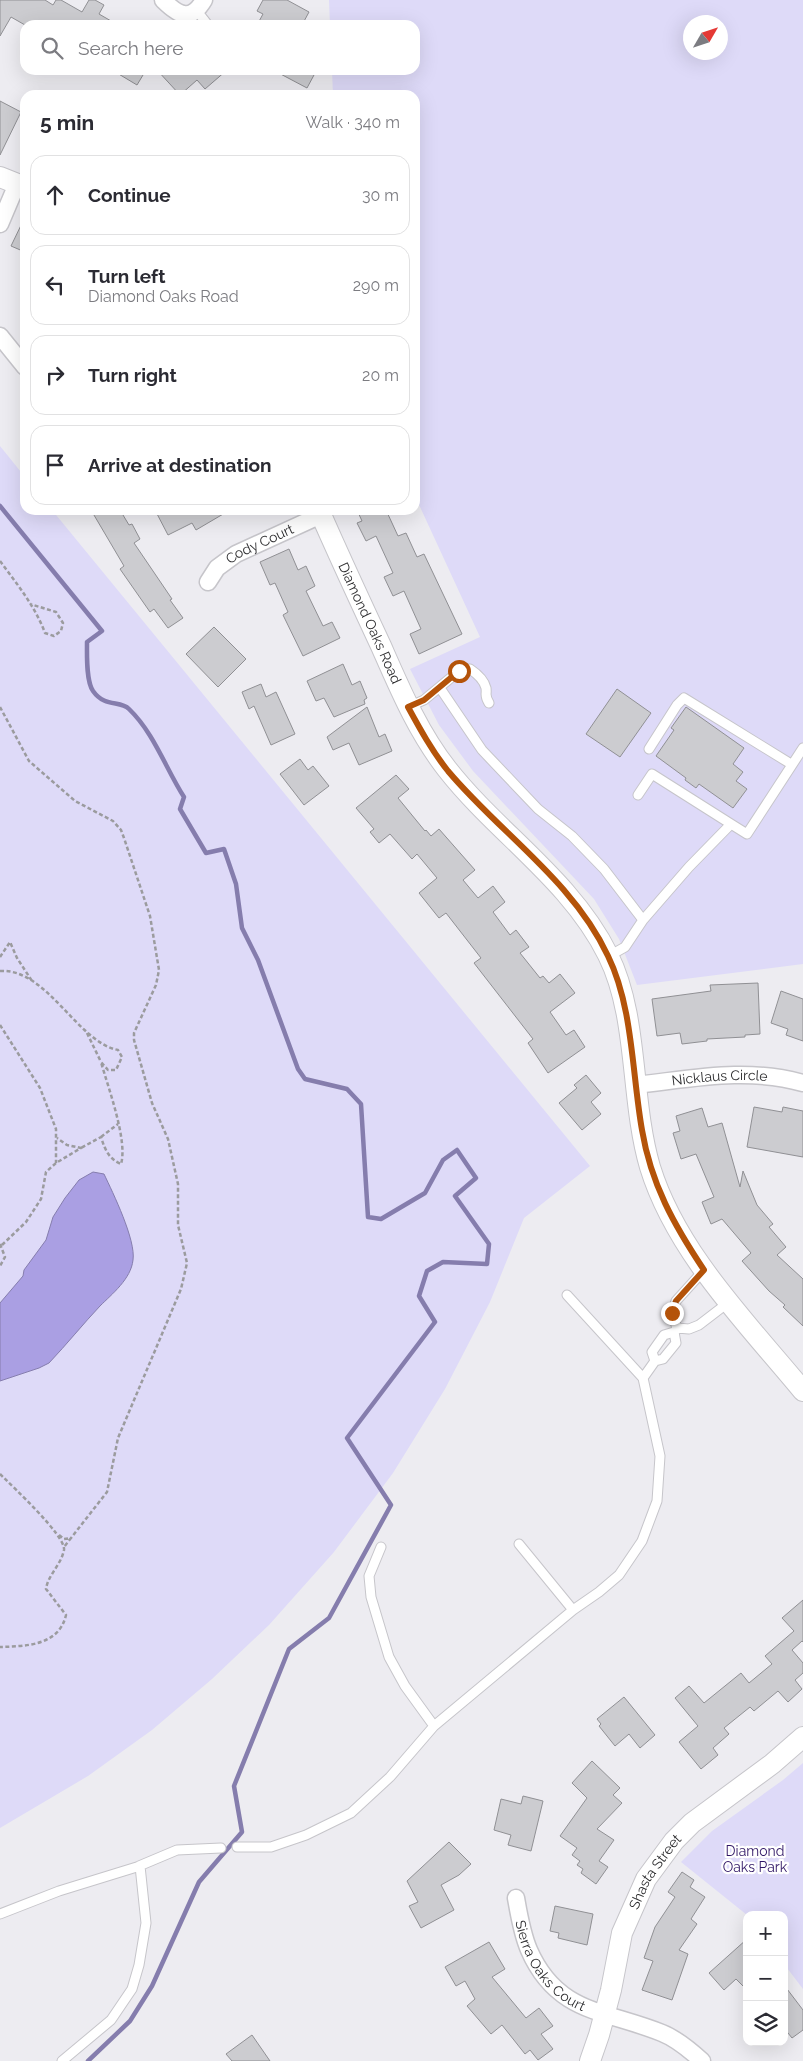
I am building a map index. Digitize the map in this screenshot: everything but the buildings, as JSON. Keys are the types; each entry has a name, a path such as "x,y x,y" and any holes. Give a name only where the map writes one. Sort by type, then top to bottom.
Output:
{"street":[{"path":"163,0 179,12 189,15 201,6"},
{"path":"0,224 14,183"},
{"path":"0,336 20,361"},
{"name":"Cody Court","path":"208,582 217,568 236,554 316,515"},
{"name":"Diamond Oaks Road","path":"321,515 408,707 431,747 448,770 571,899 590,924 608,956 623,995 635,1086 650,1167 663,1202 682,1237 704,1270 803,1391"},
{"name":"Nicklaus Circle","path":"635,1086 736,1074 780,1076 803,1083"},
{"name":"Shasta Street","path":"590,2061 605,2014 622,1933 646,1879 661,1858 692,1823 772,1764 803,1738"},
{"name":"Sierra Oaks Court","path":"516,1898 528,1948 550,1985 586,2008 663,2033 686,2047 702,2061"}],"lane":[{"path":"201,6 206,20"},
{"path":"408,707 424,700 459,671 470,669 478,675 486,687 485,696 489,703"},
{"path":"440,688 482,750 538,809 572,836 604,869 642,920"},
{"path":"649,749 677,705 684,698 791,764"},
{"path":"638,795 652,774 747,834 803,748"},
{"path":"608,956 625,947 642,920 689,867 731,824"},
{"path":"643,1378 655,1361 663,1359 676,1343 672,1313 676,1301 704,1270"},
{"path":"237,1847 271,1847 306,1836 351,1813 390,1777 434,1726 573,1610 619,1575 642,1541 656,1501 660,1456 643,1378 567,1295"},
{"path":"655,1361 652,1352 664,1335 675,1330 689,1329 699,1325 729,1301"},
{"path":"519,1544 573,1610"},
{"path":"381,1547 369,1576 371,1597 376,1614 389,1657 405,1686 434,1726"},
{"path":"0,1914 59,1891 139,1866 178,1850 221,1848"},
{"path":"62,2061 111,2020 132,1989 139,1965 146,1923 139,1866"}],"path":[{"path":"0,561 23,591 30,604 41,621 44,633 54,636 61,632 63,623 56,612 30,604"},
{"path":"0,707 29,761 75,801 113,821 121,830 134,863 150,916 159,970 156,985 134,1032 134,1040 152,1103 168,1140 178,1184 178,1225 187,1258 185,1279 118,1438 107,1492 64,1548 62,1558 48,1580 46,1589 66,1615 64,1625 60,1631 45,1641 35,1644 0,1647"},
{"path":"0,957 10,942 17,958 33,982"},
{"path":"0,971 10,970 33,982 60,1004 86,1032 110,1048 118,1050 122,1057 116,1070 108,1070 101,1062"},
{"path":"0,1025 40,1088 56,1130 56,1162"},
{"path":"86,1032 101,1062 118,1124 124,1155 121,1164 112,1160 104,1147 101,1137"},
{"path":"0,1266 5,1257 1,1244 26,1222 41,1199 46,1172 56,1162 101,1137 118,1124"},
{"path":"57,1138 67,1145 82,1148"},
{"path":"0,1474 56,1533 64,1539 71,1538"},
{"path":"56,1533 64,1548"}],"green space":[{"path":"329,0 803,0 803,964 637,985 619,939 594,899 473,771 439,725 410,669 480,637 420,507 420,90 333,90 332,75 420,75 420,20 330,20"},
{"path":"0,446 20,471 20,515 56,515 590,1166 524,1218 490,1302 445,1389 393,1473 334,1552 269,1625 212,1679 152,1730 88,1776 0,1828"},
{"name":"Diamond Oaks Park","path":"803,1763 803,1989 788,1969 788,1911 743,1912 681,1862 712,1831 783,1780"}],"shaded area":[{"path":"93,1172 104,1174 128,1229 133,1251 132,1267 129,1274 49,1363 0,1381 0,1303 23,1276 24,1270 46,1240 53,1217 65,1198 79,1180"}],"waterway":[{"path":"0,506 102,631 87,642 88,675 93,691 102,700 125,706 138,719 153,740 184,797 180,809 206,853 224,849 236,884 242,928 258,960 298,1069 305,1079 347,1089 361,1104 368,1217 381,1219 425,1193 443,1160 457,1150 476,1178 455,1196 489,1244 487,1264 443,1262 427,1271 419,1296 435,1322 347,1438 391,1505 329,1618 289,1649 234,1786 242,1832 199,1882 152,1986 130,2021 88,2061"}],"route":[{"path":"459,671 424,700 408,707 431,747 448,770 560,887 590,924 608,956 621,988 626,1009 635,1086 650,1167 663,1202 682,1237 704,1270 676,1301 672,1313"}]}
